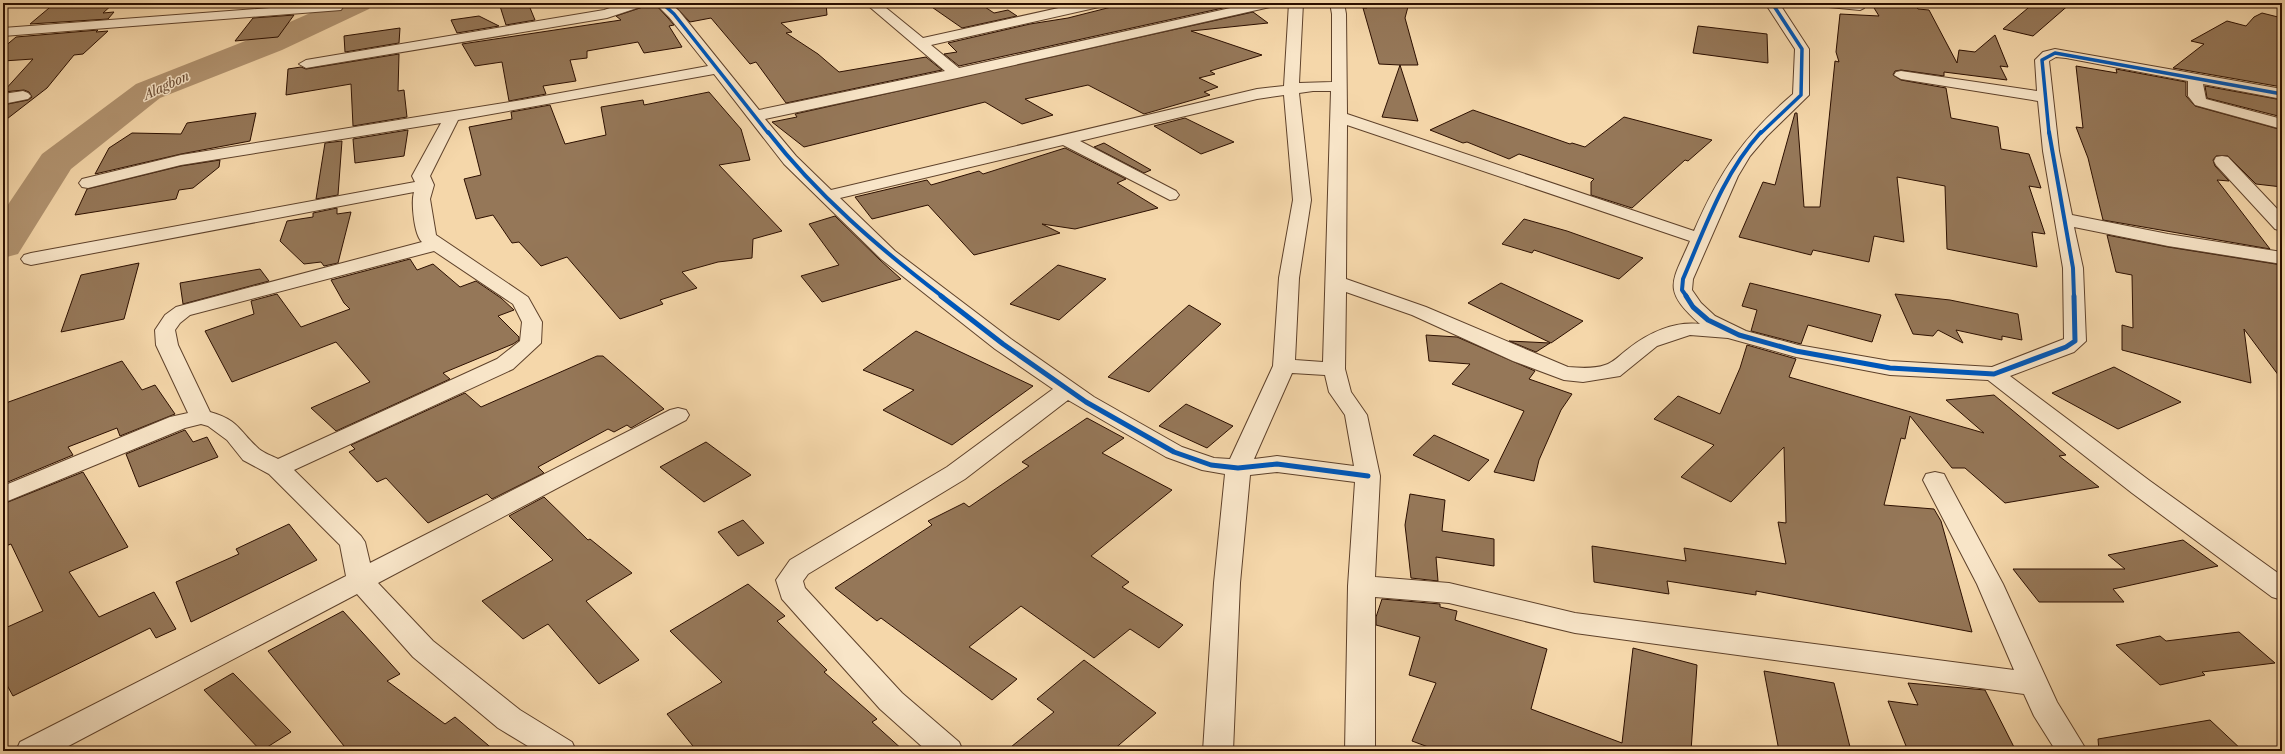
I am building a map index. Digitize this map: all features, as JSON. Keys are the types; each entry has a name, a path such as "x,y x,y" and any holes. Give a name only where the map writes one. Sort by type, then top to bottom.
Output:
{"highway":[{"path":"2277,3 2282,4"}],"street":[{"path":"306,64 607,14 638,3"},
{"path":"662,3 674,14 790,160 888,255 1003,344 1086,402 1174,452 1211,465 1238,468 1277,464 1368,476"},
{"path":"872,3 957,74"},
{"path":"755,116 957,74 1270,3"},
{"path":"1218,751 1227,583 1238,468 1284,366 1289,278 1302,200 1291,88 1296,3"},
{"path":"1337,3 1339,14 1340,117 1334,369 1340,392 1356,415 1368,476 1361,586 1360,751"},
{"path":"1772,3 1802,49 1802,95 1772,119 1752,142 1729,176 1683,279 1682,290 1693,307 1708,320 1739,334 1796,351 1890,368 1994,374 2066,347 2075,340 2073,268 2051,151 2042,60 2055,53 2195,80 2282,94"},
{"path":"920,43 1093,4"},
{"path":"3,32 336,7"},
{"path":"88,182 181,160 522,105 717,68"},
{"path":"1901,75 2045,97"},
{"path":"2195,80 2196,96 2200,102 2282,124"},
{"path":"826,196 1257,94 1291,88 1339,87"},
{"path":"3,99 23,96"},
{"path":"278,468 505,364 530,343 532,322 521,301 427,237 421,199 425,185 420,176 427,168 452,116"},
{"path":"1340,117 1701,239"},
{"path":"1064,139 1170,195"},
{"path":"2222,161 2282,225"},
{"path":"31,259 425,185"},
{"path":"2063,220 2168,240 2282,258"},
{"path":"201,417 167,345 165,330 172,319 184,311 341,271 437,244"},
{"path":"1335,282 1419,312 1564,373 1583,375 1612,371 1650,342 1669,334 1690,329 1739,334"},
{"path":"1284,366 1334,369"},
{"path":"1994,374 2141,487 2282,590"},
{"path":"948,751 890,701 792,592 789,580 799,567 956,473 1068,389"},
{"path":"31,751 678,415"},
{"path":"3,495 178,422 201,417 216,421 235,435 251,454 278,468 352,542 360,580 423,649 509,719 561,751"},
{"path":"1935,480 1990,584 2046,708 2072,751"},
{"path":"1361,586 1449,593 1575,623 2035,684"}],"lane":[{"path":"1808,3 1860,8"}],"building":[{"path":"55,3 114,3 103,13 114,12 108,19 30,24"},
{"path":"265,3 302,3 262,7"},
{"path":"499,3 528,3 535,20 506,25"},
{"path":"646,3 654,3 674,25 669,26 682,47 644,53 638,42 587,51 587,58 570,60 576,81 543,86 546,94 509,101 502,62 475,66 462,44 621,20 616,16 643,7"},
{"path":"672,3 826,3 827,15 781,23 792,32 786,33 818,54 839,72 926,57 942,70 786,103 756,62 750,64 711,18 690,22"},
{"path":"926,3 979,3 994,13 1008,10 1017,16 962,28"},
{"path":"1127,3 1241,4 959,66 944,54 957,52 948,43 1030,24 1068,18"},
{"path":"1366,3 1409,3 1405,18 1418,65 1379,64 1363,8 1367,8"},
{"path":"1871,3 1914,3 1918,9 1929,10 1957,63 1959,50 1975,52 1995,35 2008,67 2000,66 2007,80 1944,72 1944,76 1901,70 1895,71 1893,75 1901,80 1946,88 1951,118 1998,127 2001,149 2029,154 2041,188 2029,186 2045,234 2032,232 2037,267 1947,249 1945,186 1897,177 1904,242 1874,236 1869,262 1813,250 1811,255 1739,237 1763,182 1775,185 1795,113 1797,113 1804,207 1820,207 1835,61 1839,62 1836,52 1840,14 1879,16"},
{"path":"2034,3 2071,3 2033,36 2003,29"},
{"path":"1253,12 1268,23 1191,31 1262,55 1210,71 1215,74 1199,78 1218,87 1204,92 1210,95 1144,114 1088,85 1025,99 1053,115 1022,124 985,102 804,147 772,122 797,117 795,114"},
{"path":"2262,13 2282,18 2282,87 2173,68 2204,44 2191,41 2227,21 2246,26 2254,17"},
{"path":"294,15 278,37 235,41 253,18"},
{"path":"479,16 499,26 457,33 451,20"},
{"path":"1698,26 1767,34 1768,63 1693,53"},
{"path":"400,28 399,43 345,52 344,36"},
{"path":"98,30 96,32 108,31 83,54 74,55 47,88 3,122 3,105 28,100 32,97 29,92 24,90 3,92 33,59 3,61 3,48 16,37"},
{"path":"399,54 398,91 404,90 407,117 353,126 351,84 286,95 288,69 301,67 306,69"},
{"path":"1400,65 1418,121 1382,117"},
{"path":"2076,66 2117,73 2116,69 2186,82 2186,96 2195,106 2282,130 2282,187 2256,184 2228,156 2216,156 2213,160 2215,166 2229,181 2217,180 2270,249 2103,220 2088,158 2076,127 2083,128"},
{"path":"2205,86 2282,100 2282,117 2207,98"},
{"path":"709,92 741,129 750,160 719,165 782,231 753,239 752,258 718,262 682,272 697,288 660,300 663,304 620,319 567,257 541,266 519,242 512,243 493,215 476,219 464,179 481,175 469,127 512,119 511,112 550,105 565,144 606,135 601,107 643,100 644,105"},
{"path":"1473,110 1570,144 1572,143 1585,147 1624,117 1712,140 1688,161 1685,160 1632,208 1591,195 1591,182 1594,179 1519,154 1509,159 1467,142 1463,143 1430,130"},
{"path":"256,113 250,141 181,154 95,174 109,148 132,133 181,134 187,123"},
{"path":"1185,118 1234,142 1201,154 1154,126"},
{"path":"408,130 404,156 355,163 353,139"},
{"path":"342,141 338,195 316,199 325,143"},
{"path":"1104,143 1151,170 1144,173 1094,147"},
{"path":"1065,148 1126,179 1117,183 1158,208 1075,229 1042,224 1060,233 974,255 928,205 872,219 855,197 927,180 931,185 979,171 983,174"},
{"path":"220,160 219,167 193,188 179,190 176,199 75,215 87,189 181,166"},
{"path":"337,208 337,214 351,212 338,263 324,266 321,262 304,264 280,241 287,221 313,217 313,213"},
{"path":"835,216 901,279 822,302 801,276 839,265 809,224"},
{"path":"1524,219 1567,231 1643,258 1619,279 1534,250 1532,253 1502,244"},
{"path":"2107,235 2168,247 2282,265 2282,380 2244,329 2251,383 2122,350 2122,325 2133,328 2132,275 2116,272"},
{"path":"410,259 417,270 433,264 460,287 476,281 501,298 514,310 498,316 519,337 519,340 513,344 443,373 450,379 336,431 311,408 370,382 336,342 232,382 205,331 254,314 251,301 277,294 301,327 350,309 344,303 331,280"},
{"path":"139,263 124,319 61,332 81,275"},
{"path":"1058,265 1106,279 1059,320 1010,304"},
{"path":"260,269 269,281 183,304 180,283"},
{"path":"1501,283 1583,321 1551,343 1468,303"},
{"path":"1750,283 1881,315 1872,342 1808,325 1801,344 1751,331 1757,310 1742,306"},
{"path":"1895,294 1950,300 2018,314 2022,340 2002,336 2002,340 1956,330 1963,343 1938,330 1933,336 1913,334"},
{"path":"1189,305 1221,324 1149,392 1108,377"},
{"path":"916,331 1033,386 952,445 883,410 914,390 863,370"},
{"path":"1426,335 1457,337 1535,371 1529,379 1572,394 1561,410 1539,460 1534,481 1494,472 1524,411 1452,384 1470,364 1429,361"},
{"path":"1509,341 1550,343 1536,352"},
{"path":"1747,345 1796,359 1789,377 1984,433 1946,400 1994,395 2066,455 2059,456 2099,487 2005,503 1965,468 1952,468 1910,416 1905,439 1901,438 1884,505 1934,509 1941,521 1972,632 1756,591 1756,595 1667,581 1669,594 1594,582 1592,546 1686,561 1684,548 1786,564 1778,522 1786,523 1784,447 1731,502 1681,477 1714,445 1654,419 1678,396 1720,414 1740,368"},
{"path":"597,356 603,356 664,409 631,428 627,425 614,432 608,429 538,467 544,473 492,499 487,494 428,523 386,478 377,482 349,452 355,449 351,445 465,393 481,407"},
{"path":"122,361 142,390 155,385 175,414 120,436 117,428 68,447 73,455 3,484 3,404"},
{"path":"2114,367 2181,402 2118,429 2052,393"},
{"path":"1186,404 1233,426 1207,448 1159,426"},
{"path":"1087,418 1124,438 1102,453 1172,490 1091,556 1129,582 1122,587 1183,625 1159,648 1130,629 1094,658 1021,606 969,647 1017,679 992,700 881,618 877,621 835,588 932,525 928,521 964,503 969,507 1029,466 1022,462"},
{"path":"185,430 193,442 207,437 218,457 139,487 126,454"},
{"path":"1434,435 1489,460 1469,481 1413,455"},
{"path":"706,442 751,475 704,502 660,467"},
{"path":"83,472 128,547 69,572 99,617 154,592 176,629 156,638 150,628 13,696 3,678 3,629 43,611 11,544 3,547 3,504"},
{"path":"1410,494 1445,500 1442,531 1494,539 1494,566 1436,557 1438,581 1411,578 1405,525"},
{"path":"544,497 588,540 590,539 632,573 586,601 639,660 599,684 548,624 523,639 482,601 553,560 509,516"},
{"path":"743,520 764,543 738,556 718,532"},
{"path":"289,524 317,560 191,622 176,582 239,554 236,549"},
{"path":"2183,540 2218,566 2113,589 2124,602 2039,602 2013,569 2125,569 2108,555"},
{"path":"748,584 785,616 777,621 827,670 824,672 877,719 872,722 904,751 697,751 667,714 722,682 670,631"},
{"path":"1382,599 1440,604 1440,607 1457,611 1455,620 1547,649 1531,709 1622,743 1633,648 1697,665 1691,751 1439,751 1412,741 1436,683 1409,675 1420,637 1376,625 1376,617"},
{"path":"343,611 400,674 387,681 445,724 455,717 495,751 348,751 268,651"},
{"path":"2239,632 2275,663 2202,672 2205,675 2160,685 2116,645 2160,636 2166,641"},
{"path":"1084,660 1156,713 1112,751 1006,751 1054,712 1037,699"},
{"path":"1764,671 1834,683 1851,751 1779,751"},
{"path":"233,673 291,732 261,751 204,690"},
{"path":"1908,683 1985,690 2016,751 1908,751 1888,701 1918,705"},
{"path":"2210,720 2243,751 2099,751 2098,739"}],"waterway":[{"name":"Alagbon","path":"3,245 56,162 148,91 270,43 358,3"}],"cycle path":[{"path":"662,3 674,14 790,160 888,255 1003,344 1086,402 1174,452 1211,465 1238,468 1277,464 1368,476"},
{"path":"1772,3 1802,49 1801,95 1761,132 1743,153 1736,164 1716,201 1683,279 1682,290 1693,307 1708,320 1739,335 1796,351 1890,368 1994,374 2066,347 2075,341 2073,268 2051,151 2042,60 2048,55 2055,53 2066,54 2282,94"}]}
